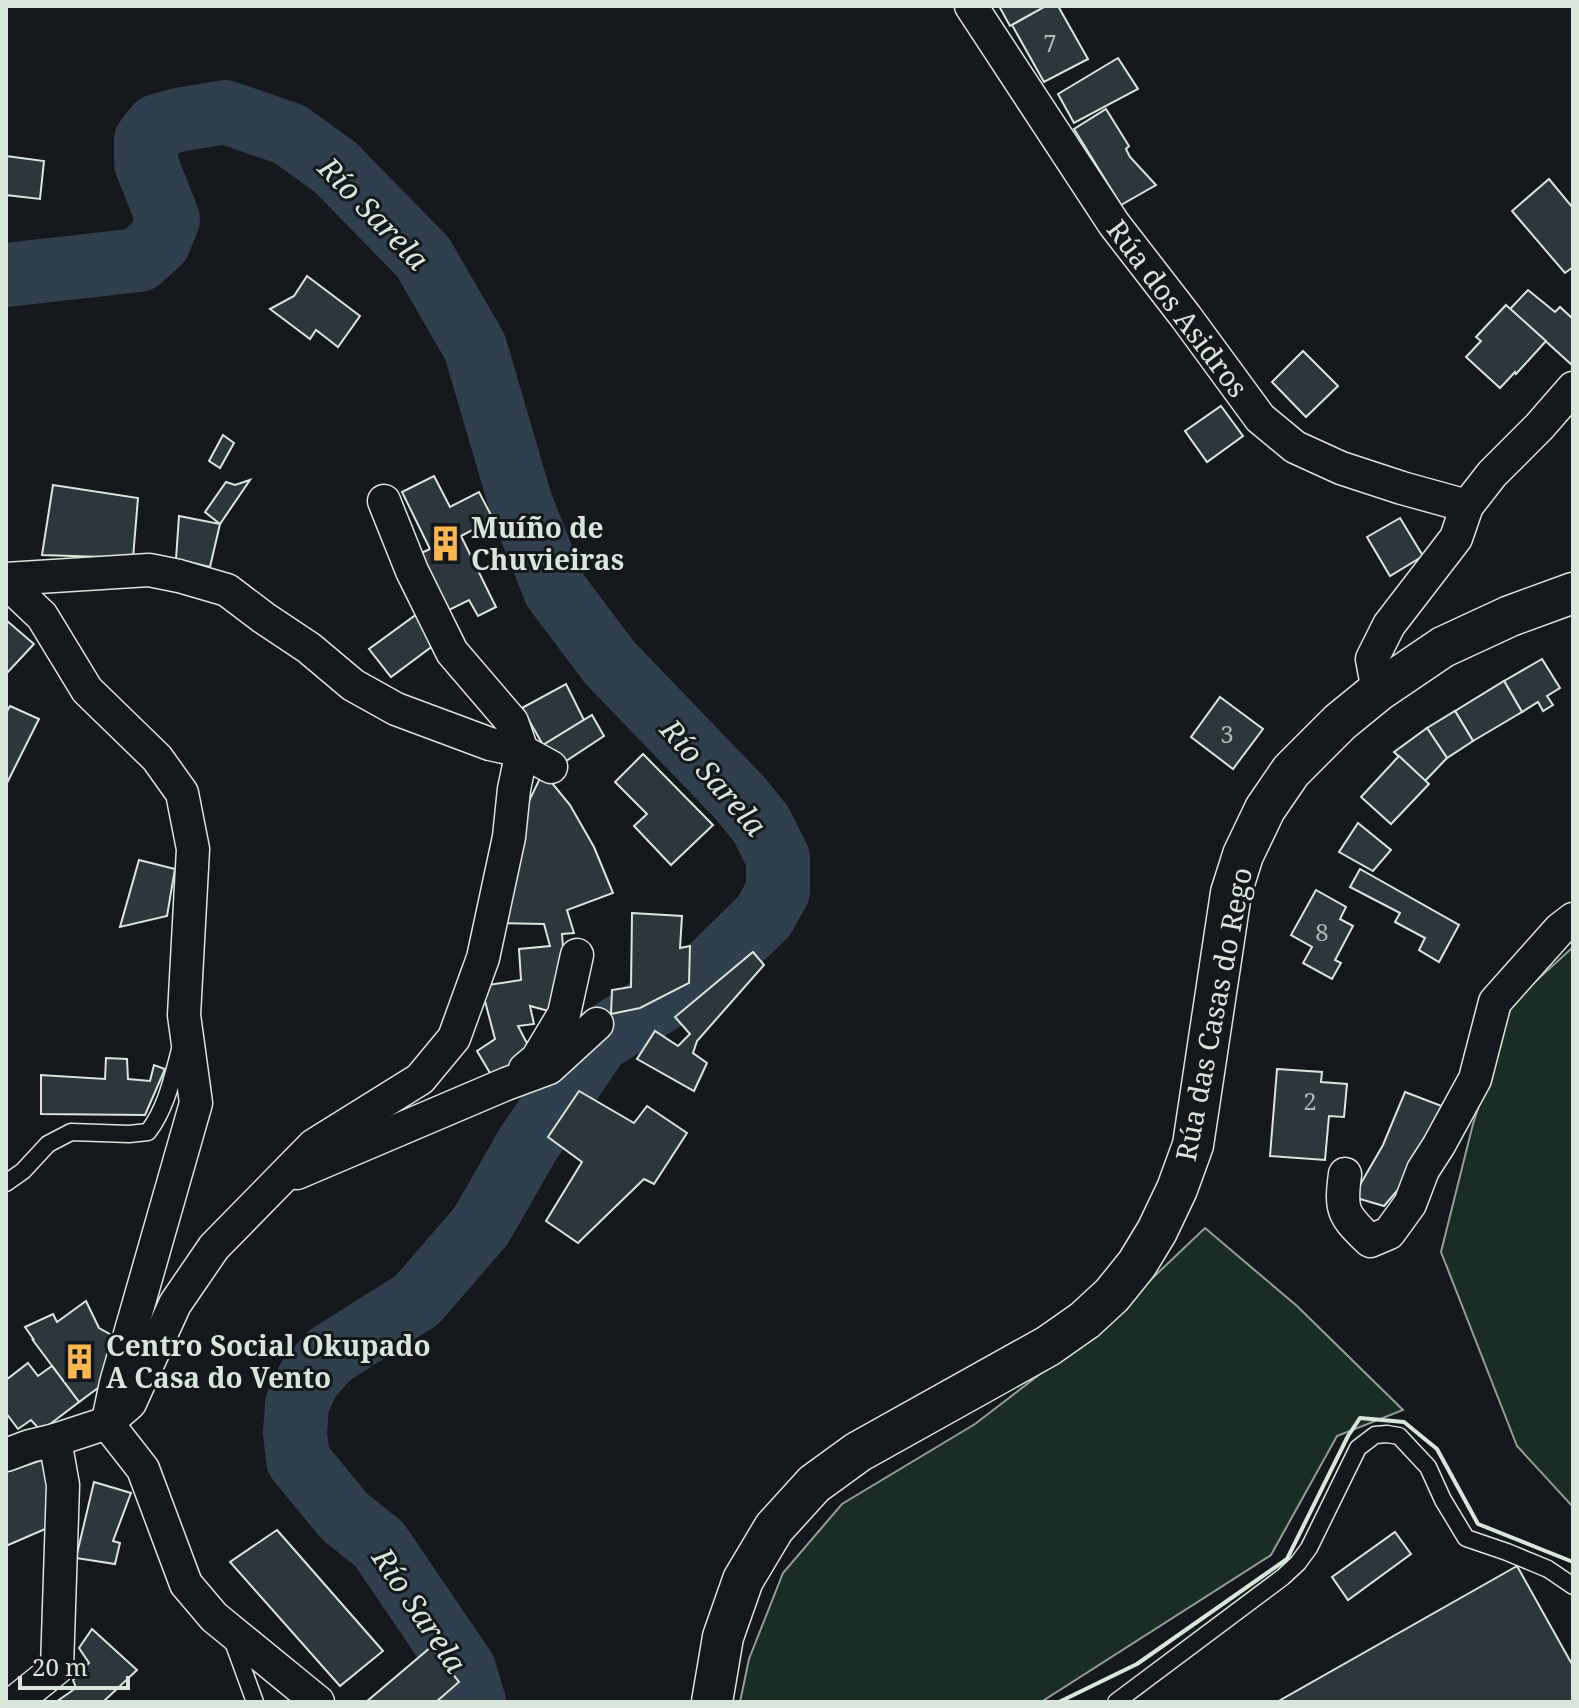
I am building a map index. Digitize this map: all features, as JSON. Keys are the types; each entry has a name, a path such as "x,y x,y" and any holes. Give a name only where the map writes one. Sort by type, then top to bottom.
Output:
{"street":[{"name":"Rúa dos Asidros","path":"971,6 1114,224 1260,418 1295,447 1341,468 1467,506"},
{"path":"1378,691 1372,659 1389,625 1456,538 1467,506 1492,474 1573,388"},
{"path":"6,1455 107,1423 130,1403 175,1304 214,1247 314,1145 420,1079 454,1038 483,958 509,837 522,751 512,722 452,652 412,571 384,501"},
{"path":"6,581 149,570 227,590 309,648 353,685 396,709 490,744 522,751 551,767"},
{"path":"6,581 42,616 87,690 157,758 182,793 193,849 184,1015 196,1103 107,1423 143,1469 186,1584 214,1617 318,1702"},
{"name":"Rúa das Casas do Rego","path":"712,1702 723,1637 743,1580 774,1528 814,1484 858,1452 1048,1346 1085,1320 1112,1295 1137,1264 1177,1189 1193,1145 1231,893 1243,855 1265,809 1291,771 1340,722 1378,691 1443,647 1510,616 1573,593"},
{"path":"1345,1174 1342,1195 1347,1219 1370,1241 1389,1233 1410,1204 1423,1170 1475,1079 1495,1002 1560,929 1573,919"},
{"path":"506,1084 537,1059 564,1014 577,955"},
{"path":"276,1183 549,1068 597,1024"},
{"path":"15,1702 57,1668 63,1485 55,1440"}],"lane":[{"path":"6,1183 23,1171 48,1144 71,1132 148,1132 167,1097 186,1029"},
{"path":"1116,1702 1298,1563 1309,1548 1358,1448 1375,1435 1399,1436 1428,1467 1466,1538 1548,1569 1573,1586"},
{"path":"229,1630 255,1702"}],"green space":[{"path":"1573,947 1573,1507 1517,1446 1441,1252 1473,1124 1512,1003"},
{"path":"1205,1228 1297,1306 1403,1410 1337,1436 1271,1555 1041,1702 740,1702 749,1659 783,1573 842,1504 975,1424 1100,1328"}],"building":[{"path":"999,6 1046,6 1010,26"},
{"path":"1046,6 1058,6 1088,59 1044,82 1012,25"},
{"path":"1118,58 1138,89 1074,123 1058,94"},
{"path":"1106,109 1129,146 1126,149 1130,157 1156,185 1121,205 1074,129"},
{"path":"6,156 44,161 40,199 6,195"},
{"path":"1549,179 1573,208 1573,267 1565,273 1512,211"},
{"path":"307,276 360,316 338,347 316,330 310,339 270,309 294,296"},
{"path":"1528,290 1555,312 1560,307 1573,319 1573,366 1510,309"},
{"path":"1506,305 1546,341 1500,388 1466,357 1481,341 1476,337"},
{"path":"1303,351 1338,386 1306,417 1272,382"},
{"path":"1221,406 1243,436 1207,462 1185,431"},
{"path":"223,435 234,443 220,468 209,461"},
{"name":"Muíño de Chuvieiras","path":"434,476 450,507 479,492 493,519 461,536 496,607 478,616 469,600 445,612 417,555 430,549 402,492"},
{"path":"250,480 220,524 205,512 226,482 235,485"},
{"path":"53,485 138,498 133,558 42,555"},
{"path":"179,516 220,524 210,567 176,559"},
{"path":"1400,518 1423,556 1390,576 1367,537"},
{"path":"417,614 438,642 391,677 369,649"},
{"path":"6,620 34,644 6,674"},
{"path":"1542,659 1560,688 1547,696 1553,705 1543,711 1538,702 1522,712 1504,681"},
{"path":"1504,681 1522,712 1473,741 1455,711"},
{"path":"566,684 584,720 543,745 522,708"},
{"path":"1220,697 1263,729 1233,769 1191,737"},
{"path":"10,706 39,719 6,785 6,713"},
{"path":"1455,711 1473,741 1447,758 1427,728"},
{"path":"592,715 604,736 557,767 543,745"},
{"path":"1427,728 1447,758 1425,781 1394,752"},
{"path":"643,754 713,825 671,865 634,826 647,814 615,782"},
{"path":"1399,756 1429,784 1391,824 1361,797"},
{"path":"543,772 570,805 594,847 613,893 567,910 574,933 562,934 565,973 556,1013 530,1006 534,1024 518,1026 532,1053 493,1078 477,1051 495,1039 481,986 521,980 519,949 550,946 544,924 498,923 528,803"},
{"path":"1358,823 1391,850 1373,871 1339,852"},
{"path":"139,860 175,869 167,916 120,927"},
{"path":"1360,869 1459,925 1439,962 1419,950 1425,938 1395,922 1400,913 1350,887"},
{"path":"1316,890 1346,907 1340,919 1353,926 1335,960 1341,963 1332,979 1303,963 1312,947 1291,935"},
{"path":"632,913 682,916 680,948 690,946 689,983 640,1008 611,1014 612,990 631,987"},
{"path":"753,952 764,965 697,1041 693,1053 707,1063 694,1091 637,1059 655,1031 678,1046 690,1034 675,1017"},
{"path":"106,1058 127,1059 128,1079 150,1081 154,1065 165,1069 145,1115 41,1114 41,1075 105,1079"},
{"path":"1277,1069 1322,1072 1321,1082 1347,1084 1344,1117 1329,1116 1325,1160 1270,1156"},
{"path":"579,1091 634,1123 647,1106 687,1133 654,1184 644,1179 578,1243 546,1221 582,1162 548,1137"},
{"path":"1405,1092 1447,1108 1426,1157 1384,1206 1353,1197 1383,1145"},
{"name":"Centro Social Okupado A Casa do Vento","path":"86,1301 99,1328 117,1338 106,1382 79,1402 25,1327 53,1314 57,1322"},
{"path":"28,1363 38,1376 52,1366 79,1402 41,1431 31,1420 18,1429 6,1413 6,1380"},
{"path":"42,1460 52,1477 52,1526 6,1546 6,1472"},
{"path":"94,1482 131,1493 113,1541 120,1543 115,1564 76,1558"},
{"path":"277,1530 383,1651 340,1686 230,1562"},
{"path":"1395,1532 1411,1554 1348,1600 1332,1577"},
{"path":"1517,1566 1573,1666 1573,1702 1277,1702"},
{"path":"92,1629 137,1670 103,1702 56,1702 76,1688 73,1680 89,1663 79,1648"},
{"path":"431,1647 459,1682 436,1702 366,1702"}],"waterway":[{"name":"Río Sarela","path":"6,275 139,260 159,242 168,219 146,163 146,140 157,126 225,112 289,134 335,167 423,257 475,347 521,504 555,590 610,663 739,797 761,824 778,858 778,891 764,916 709,970 598,1041 528,1144 481,1226 417,1300 330,1355 309,1378 297,1404 295,1433 298,1460 345,1517 379,1544 464,1669 474,1702"}],"wall":[{"path":"1059,1702 1137,1664 1287,1559 1360,1418 1404,1422 1437,1449 1478,1524 1573,1562"}],"place":[{"name":"Muíño de Chuvieiras","path":"445,543"},
{"name":"Centro Social Okupado A Casa do Vento","path":"80,1361"}]}
